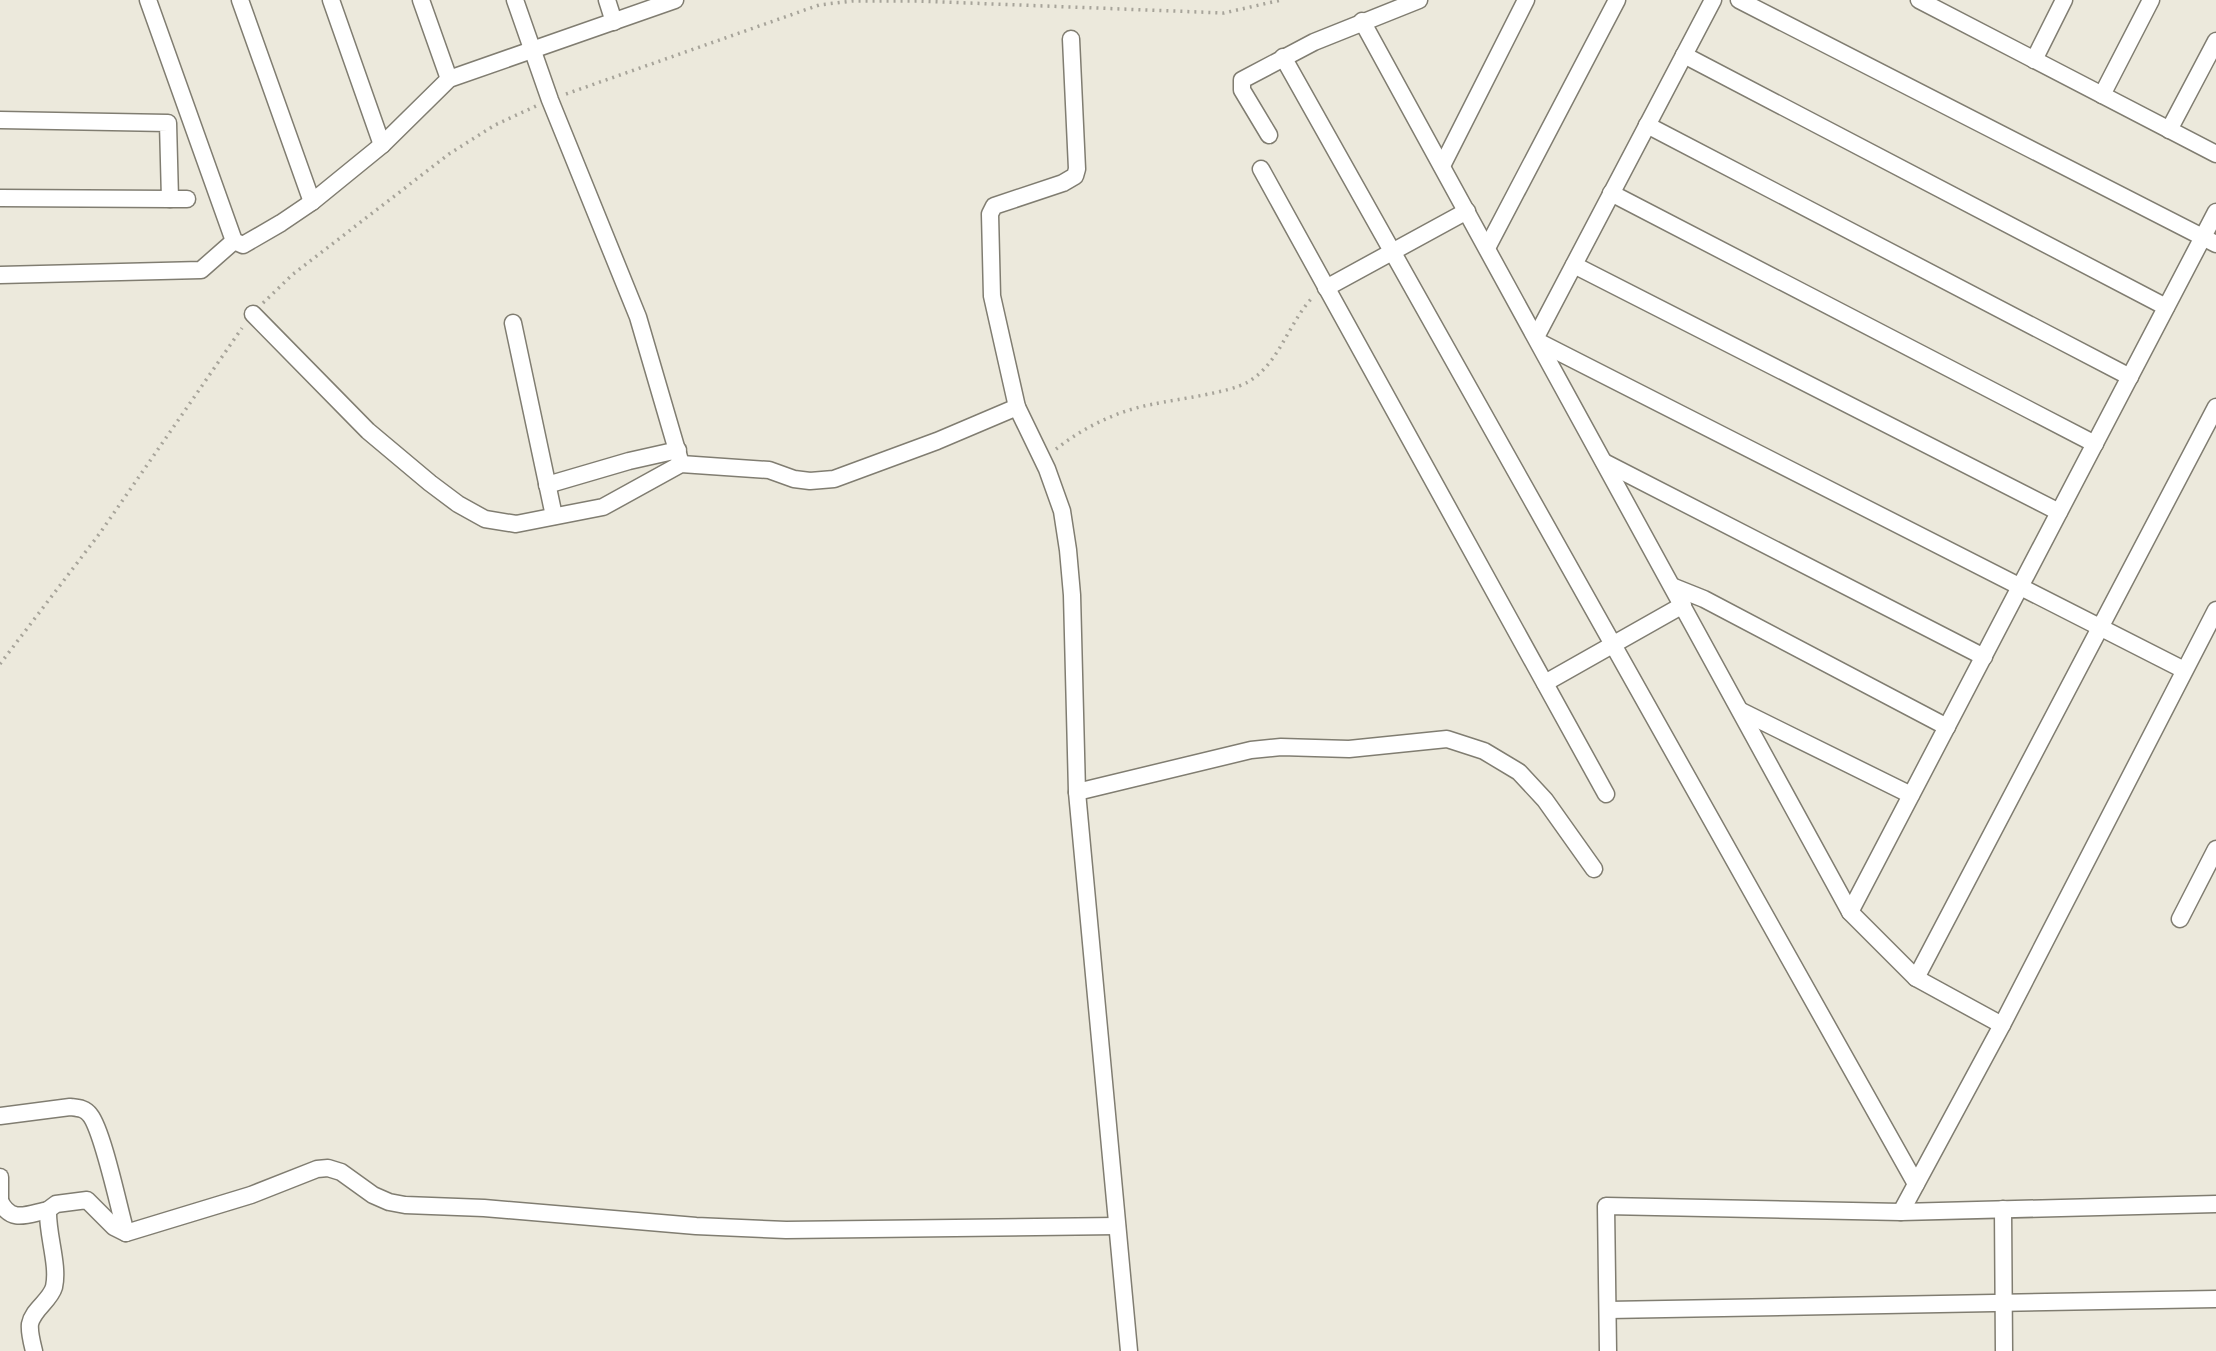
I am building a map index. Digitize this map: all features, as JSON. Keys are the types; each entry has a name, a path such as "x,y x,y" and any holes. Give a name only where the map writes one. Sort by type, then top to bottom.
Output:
{"street":[{"path":"148,0 234,241 240,245 246,245 312,202 382,145 449,79 676,0"},
{"path":"240,0 312,202"},
{"path":"331,0 382,145"},
{"path":"421,0 449,79"},
{"path":"515,0 550,100 638,317 679,457"},
{"path":"607,0 614,22"},
{"path":"1269,135 1241,85 1242,80 1283,57 1362,21 1419,0"},
{"path":"1443,166 1526,0"},
{"path":"1487,248 1617,0"},
{"path":"1537,340 1713,0"},
{"path":"1739,0 2209,241"},
{"path":"1920,0 2216,155"},
{"path":"2034,60 2064,0"},
{"path":"2102,95 2151,0"},
{"path":"1362,21 1850,912 1916,978 2002,1024"},
{"path":"1071,39 1077,169 1075,176 1063,183 998,204 990,214 992,296 1017,407 1043,460 1062,511 1068,550 1072,595 1077,792 1129,1351"},
{"path":"2169,130 2216,41"},
{"path":"1684,55 2166,307"},
{"path":"1283,57 1916,1184"},
{"path":"0,120 168,123 170,199"},
{"path":"1647,125 2130,377"},
{"path":"1261,169 1606,794"},
{"path":"1611,193 2095,444"},
{"path":"0,198 187,199"},
{"path":"1326,288 1466,211"},
{"path":"1850,912 2166,307 2209,241 2216,212"},
{"path":"0,275 201,270 234,241"},
{"path":"1574,265 2059,512"},
{"path":"253,314 368,431 430,484 485,519 516,524 603,507 679,457"},
{"path":"513,323 554,516"},
{"path":"1537,340 2185,670"},
{"path":"547,485 629,461 679,457 769,470 794,479 834,479 937,441 1017,407"},
{"path":"1916,978 2216,407"},
{"path":"1604,462 1984,657"},
{"path":"1674,587 1704,599 1947,727"},
{"path":"1545,683 1683,605"},
{"path":"1900,1212 2002,1024 2216,610"},
{"path":"1741,711 1911,795"},
{"path":"1077,792 1251,750 1281,747 1349,749 1447,739 1484,751 1519,772 1545,800 1594,869"},
{"path":"2180,919 2216,849"},
{"path":"0,1116 70,1107 82,1108 91,1115 126,1233"},
{"path":"0,1177 0,1197 7,1213 13,1216 48,1210 56,1204 87,1200 114,1227 126,1233 251,1195 300,1174 328,1168 341,1172 373,1195 405,1205 484,1208 696,1226 786,1230 1117,1226"},
{"path":"1608,1351 1606,1206 1900,1212 2216,1204"},
{"path":"2003,1209 2004,1351"},
{"path":"34,1351 30,1324 33,1316 49,1298 55,1274 47,1223 48,1210"},
{"path":"1608,1310 2216,1299"}],"path":[{"path":"1043,460 1064,443 1106,418 1131,409 1246,383 1264,371 1278,352 1295,318 1312,298 1326,288"}]}
